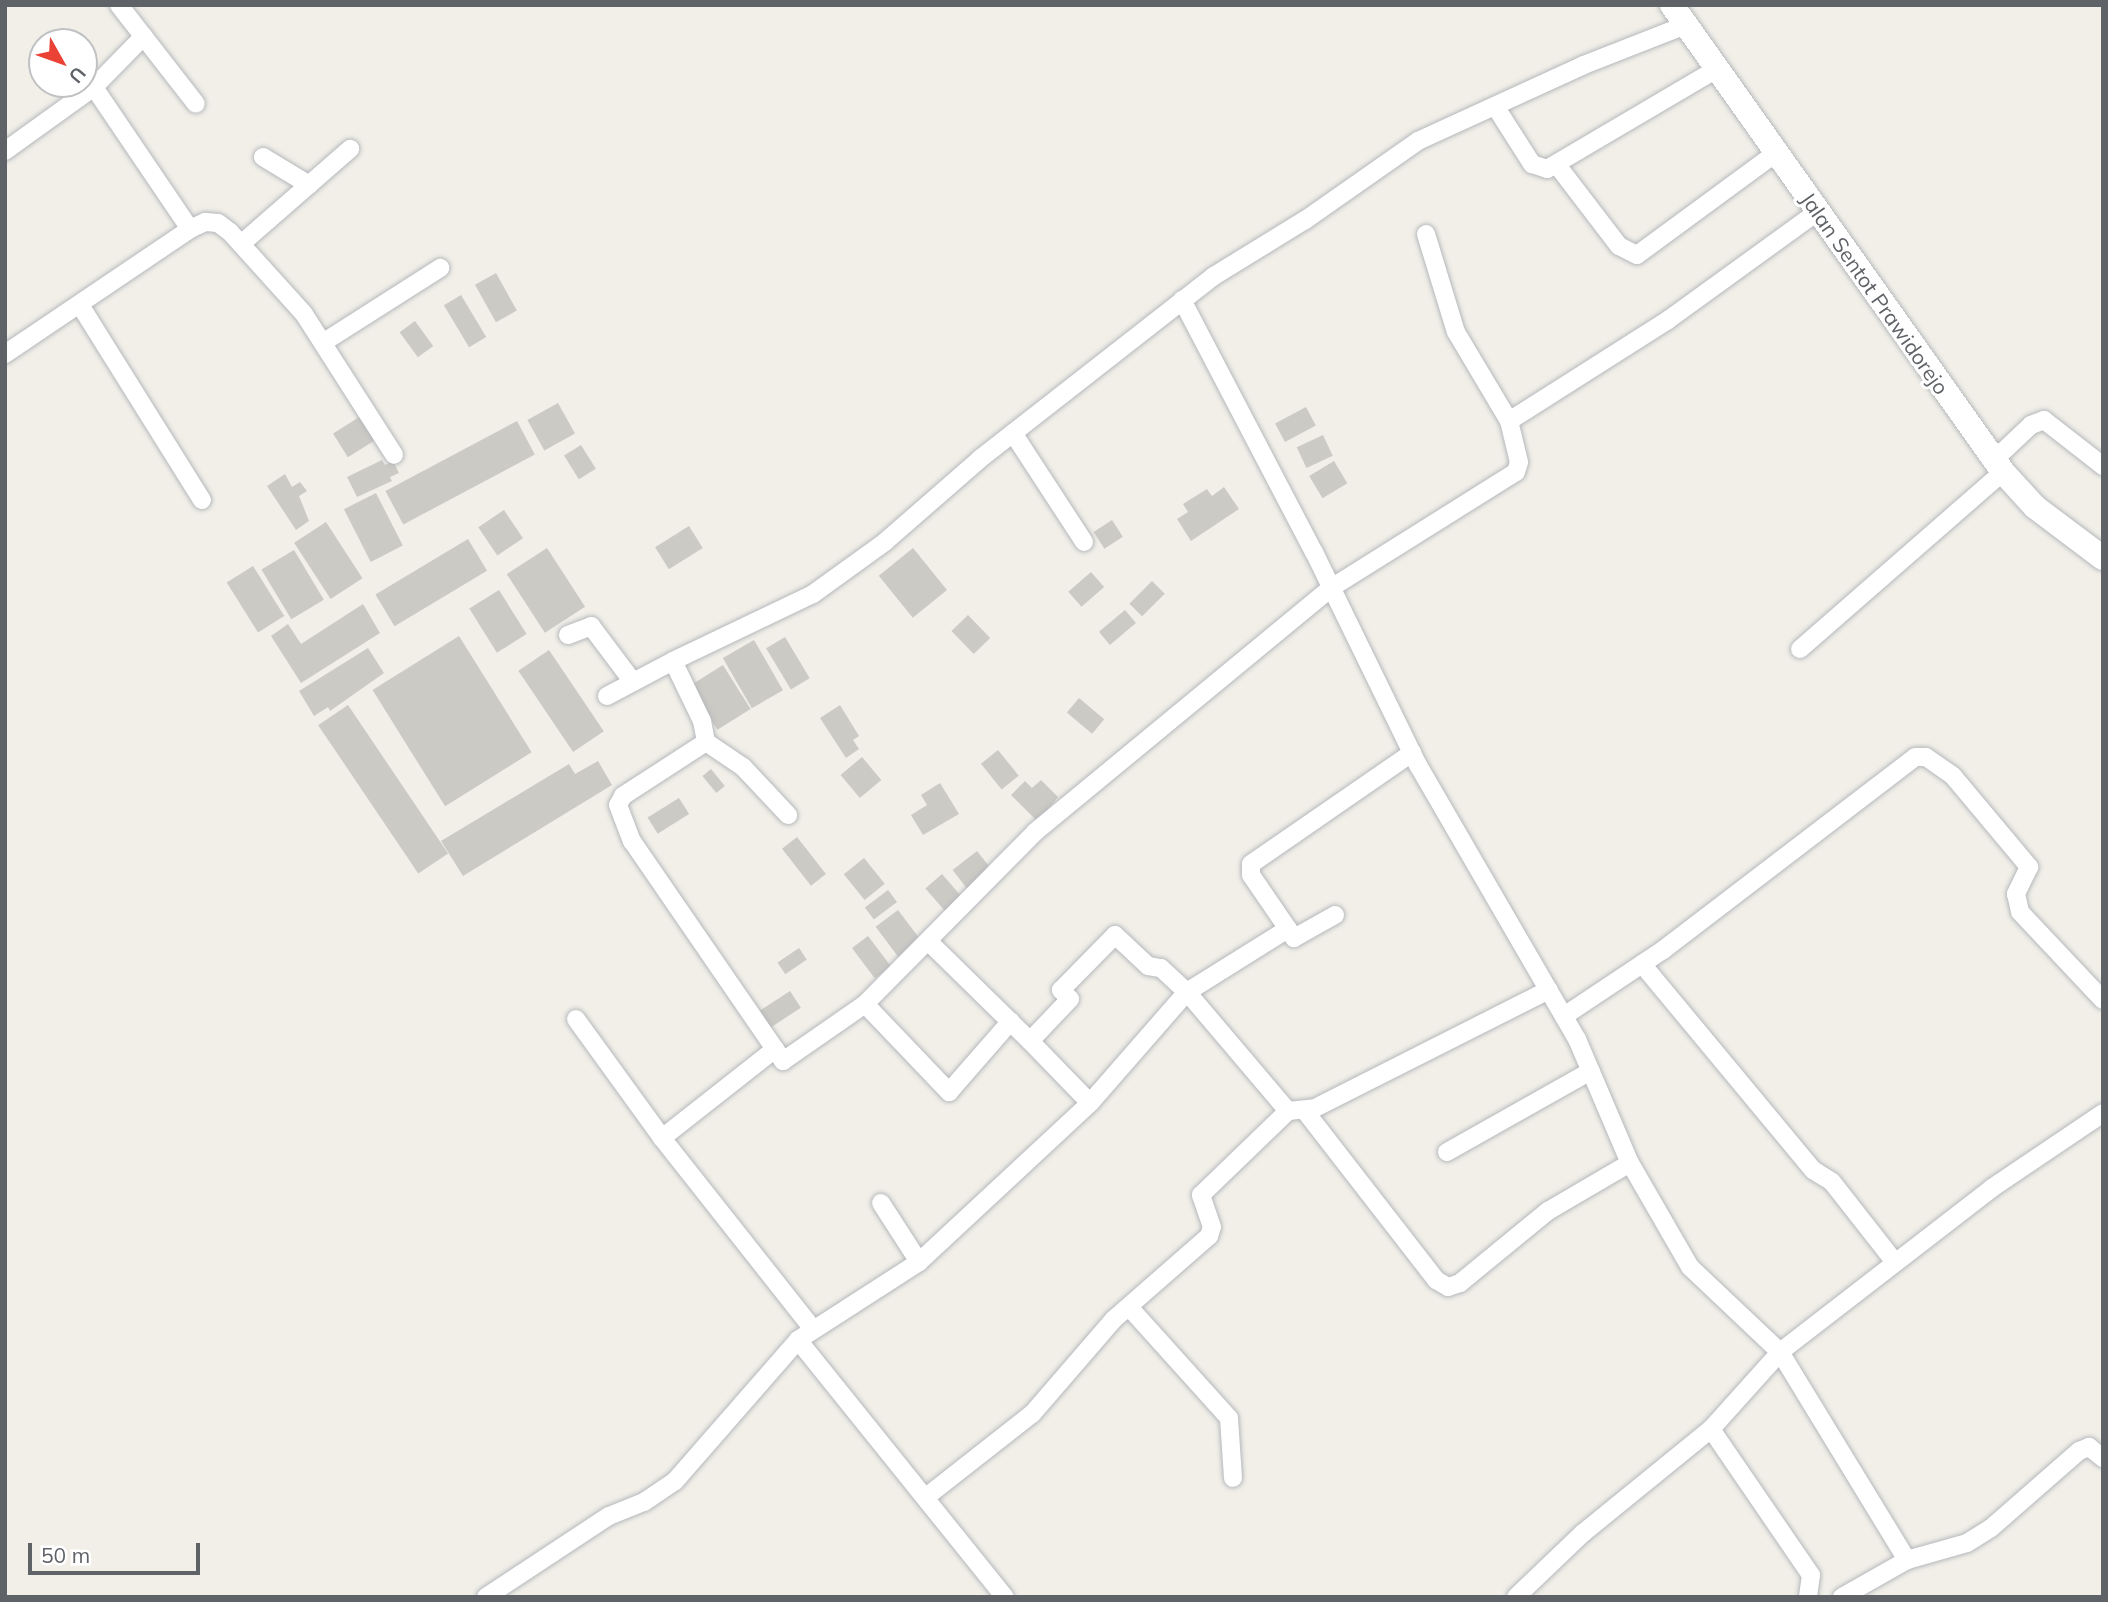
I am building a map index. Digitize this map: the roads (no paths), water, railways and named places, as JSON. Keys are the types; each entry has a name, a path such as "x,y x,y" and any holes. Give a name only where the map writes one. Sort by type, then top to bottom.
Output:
{"main road":[{"name":"Jalan Sentot Prawidorejo","path":"1679,15 1817,212 2035,507 2103,558"}],"street":[{"path":"119,5 196,104"},
{"path":"607,696 813,594 886,542 1013,433 1182,300 1418,141 1679,15"},
{"path":"98,83 144,36"},
{"path":"1495,106 1532,164 1546,169 1557,165 1717,69"},
{"path":"98,93 190,229"},
{"path":"5,151 79,98"},
{"path":"241,244 350,149"},
{"path":"1557,165 1619,246 1637,255 1777,152"},
{"path":"263,158 309,185"},
{"path":"1509,421 1668,320 1817,212"},
{"path":"5,354 190,229 205,222 218,223 241,244 324,342 394,455"},
{"path":"706,741 623,796 618,805 632,841 783,1061 796,1056 865,1004 930,943 1035,832 1331,587 1516,472 1519,462 1509,421 1456,332 1426,234"},
{"path":"324,342 440,268"},
{"path":"1182,300 1331,587 1412,753 1564,1016 1591,1071 1630,1163 1690,1267 1780,1352 1907,1560"},
{"path":"80,305 202,500"},
{"path":"1800,649 2002,459 2031,425 2044,420 2052,424 2103,466"},
{"path":"1013,433 1084,542"},
{"path":"568,635 592,626 633,682"},
{"path":"673,661 702,721 706,741 743,767 788,815"},
{"path":"1335,915 1294,938 1251,875 1251,864 1412,753"},
{"path":"1564,1016 1642,964 1914,757 1926,757 1953,776 2029,867 2016,894 2020,912 2103,1000"},
{"path":"486,1597 608,1516 644,1502 675,1481 805,1334 919,1262 1090,1103 1187,992 1288,929"},
{"path":"1030,1041 1070,999 1061,990 1115,936 1148,967 1161,968 1187,992 1297,1111 1436,1280 1448,1287 1460,1283 1548,1211 1630,1163"},
{"path":"930,943 1011,1021 1090,1103"},
{"path":"1642,964 1813,1170 1832,1182 1894,1261"},
{"path":"926,1497 1032,1414 1129,1307 1211,1233 1201,1195 1297,1111 1549,990"},
{"path":"865,1004 949,1092 970,1071 976,1055 1011,1021"},
{"path":"576,1019 805,1334 926,1497 1005,1597"},
{"path":"663,1138 775,1049"},
{"path":"1447,1152 1591,1071"},
{"path":"1516,1597 1583,1533 1711,1429 1780,1352 1894,1261 2103,1112"},
{"path":"881,1203 919,1262"},
{"path":"1129,1307 1228,1418 1233,1478"},
{"path":"1711,1429 1811,1575 1808,1597"},
{"path":"1842,1597 1907,1560 1967,1543 1991,1528 2079,1451 2089,1447 2103,1458"}]}
